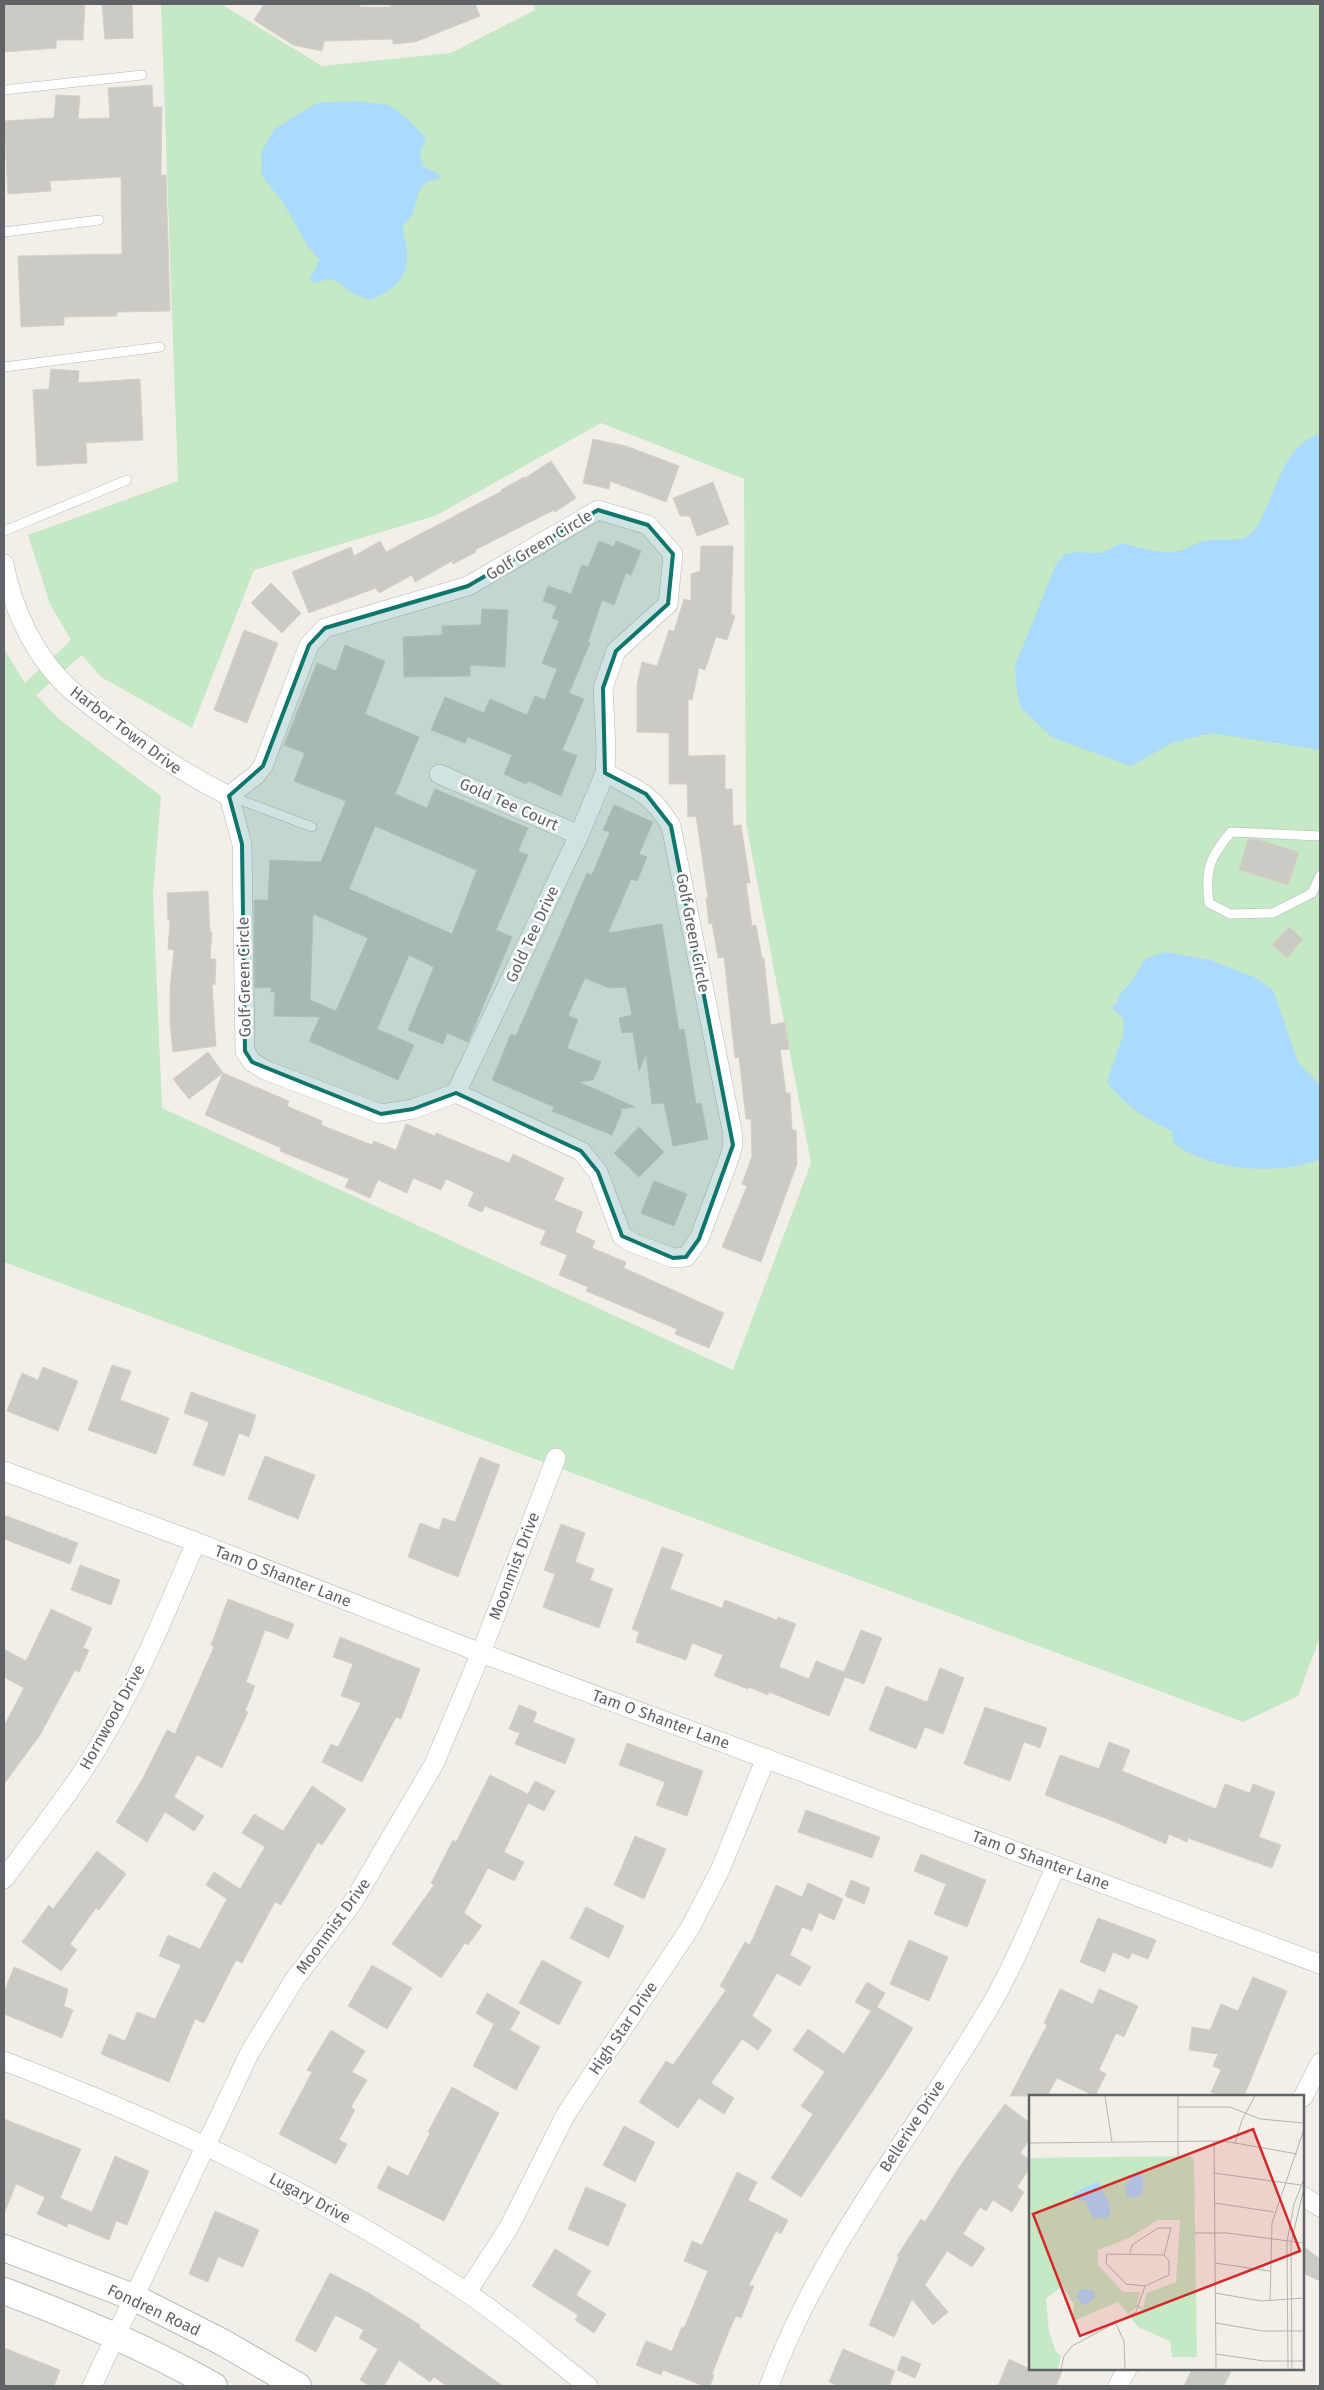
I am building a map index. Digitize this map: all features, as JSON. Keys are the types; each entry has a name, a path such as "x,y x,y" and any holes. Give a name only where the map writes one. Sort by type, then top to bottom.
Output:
{"main road":[{"name":"Fondren Road","path":"4,2248 133,2297 222,2342 298,2386"},
{"path":"4,2291 116,2335 166,2359 214,2386"}],"street":[{"name":"Golf Green Circle","path":"598,510 648,525 673,554 668,604 616,651 603,688 606,748 605,773 646,794 661,809 672,826 733,1144 699,1239 686,1257 673,1258 632,1242 622,1236 598,1172 581,1151 456,1093 413,1110 381,1114 265,1070 252,1062 245,1051 242,844 229,796 256,775 263,766 309,645 325,628 468,586 598,510"},
{"name":"Harbor Town Drive","path":"4,564 18,614 30,638 70,689 144,746 187,775 229,796"},
{"name":"Gold Tee Drive","path":"456,1093 579,835 605,773"},
{"name":"Gold Tee Court","path":"439,774 579,835"},
{"name":"Moonmist Drive","path":"92,2386 250,2052 294,1980 353,1902 434,1764 481,1653 556,1458"},
{"name":"Tam O Shanter Lane","path":"4,1471 196,1542 481,1653 1320,1964"},
{"name":"Hornwood Drive","path":"4,1878 101,1743 151,1646 196,1542"},
{"name":"High Star Drive","path":"467,2292 508,2228 566,2114 690,1928 720,1870 766,1758"},
{"name":"Bellerive Drive","path":"768,2386 816,2281 850,2221 987,2012 1016,1956 1056,1866"},
{"name":"Lugary Drive","path":"4,2062 105,2100 205,2146 273,2178 364,2228 467,2292 588,2386"},
{"path":"1304,2095 1320,2063"},
{"path":"1304,2197 1320,2208"},
{"path":"1118,2386 1126,2370"}],"lane":[{"path":"4,90 142,75"},
{"path":"4,232 99,220"},
{"path":"4,367 160,347"},
{"path":"4,531 127,480"},
{"path":"229,796 312,827"},
{"path":"1320,836 1231,832 1218,847 1206,873 1209,903 1230,914 1273,913 1312,893 1320,876"}],"highlighted area":[{"path":"598,510 648,525 673,554 668,604 616,651 603,688 605,773 646,794 671,826 733,1145 699,1239 686,1257 673,1258 622,1236 598,1172 581,1151 456,1093 413,1109 381,1114 252,1062 245,1051 242,844 229,796 263,766 309,645 325,628 468,586"}],"green space":[{"path":"161,4 221,4 322,66 451,53 535,10 534,4 1320,4 1320,1637 1298,1696 1243,1722 4,1262 4,649 25,683 71,640 50,604 28,535 178,481","holes":["601,423 744,479 746,823 811,1163 733,1370 162,1108 153,893 161,796 59,719 36,695 82,655 101,677 192,728 254,570 435,516"]}],"water":[{"path":"356,101 389,105 407,118 426,138 420,153 423,167 436,172 441,178 426,182 419,191 412,216 402,227 407,252 407,263 399,281 392,288 369,300 353,294 338,282 330,279 314,283 309,279 320,260 309,248 282,201 262,176 261,153 274,129 317,103"},
{"path":"1320,434 1320,750 1212,733 1172,743 1131,766 1053,738 1021,708 1017,692 1015,666 1056,564 1065,554 1078,552 1100,553 1122,543 1152,550 1175,552 1203,541 1244,538 1253,531 1261,519 1283,470 1293,454 1305,442"},
{"path":"1167,952 1210,960 1254,977 1273,990 1298,1062 1320,1085 1320,1159 1285,1168 1265,1169 1225,1165 1206,1160 1173,1143 1172,1131 1136,1111 1107,1082 1123,1035 1124,1019 1110,1007 1117,1003 1121,993 1132,981 1144,961 1152,956"}],"building":[{"path":"4,4 85,4 83,40 56,40 56,48 4,52"},
{"path":"102,4 132,4 133,38 105,39"},
{"path":"264,4 360,4 360,7 391,7 390,4 475,4 480,16 415,42 393,44 393,39 324,41 322,51 293,45 254,20"},
{"path":"152,85 153,107 162,107 161,175 166,175 170,311 117,312 117,316 64,317 64,325 21,327 18,256 122,254 121,177 50,181 51,191 8,194 4,121 54,118 56,95 80,96 78,119 110,118 108,88"},
{"path":"51,369 79,371 78,383 140,379 143,440 86,443 87,463 37,466 33,390 49,389"},
{"path":"593,439 626,446 679,466 666,502 610,481 609,489 583,483"},
{"path":"551,461 576,498 555,512 554,510 475,550 476,552 453,564 452,561 415,582 412,575 379,593 376,588 309,613 292,572 351,547 354,556 380,541 386,552 502,491"},
{"path":"713,482 729,524 697,536 690,516 680,516 673,498"},
{"path":"599,541 614,547 616,541 641,551 631,575 626,573 614,605 602,600 588,642 590,643 569,693 584,699 562,750 577,756 561,796 528,781 526,784 504,774 512,755 468,737 465,743 431,730 445,697 484,713 490,699 527,715 535,696 545,700 557,669 542,663 559,621 552,618 557,606 543,601 548,586 571,594 582,565 588,567"},
{"path":"701,546 733,546 731,614 735,616 727,640 716,637 705,670 699,668 692,700 688,699 688,756 725,755 725,789 732,789 733,826 741,825 750,883 746,883 752,926 756,925 762,958 764,958 771,1025 785,1022 789,1049 780,1050 786,1093 790,1093 792,1130 796,1130 797,1164 761,1262 722,1247 747,1186 742,1184 752,1156 751,1119 746,1119 739,1057 735,1058 724,957 718,958 712,923 709,924 706,898 708,898 696,816 688,817 687,784 669,784 669,733 637,732 637,684 642,662 657,666 669,630 674,631 684,599 691,601 691,574 700,571"},
{"path":"271,583 301,613 282,633 251,603"},
{"path":"482,609 508,610 505,667 470,665 470,676 404,677 403,637 442,635 442,626 481,625"},
{"path":"244,630 278,643 247,723 214,710"},
{"path":"345,645 385,661 365,714 419,737 395,794 427,808 435,789 528,828 518,851 528,855 496,930 512,937 468,1042 447,1033 443,1044 408,1030 434,967 409,955 377,1029 414,1045 398,1080 309,1041 320,1017 274,1016 275,992 271,992 271,987 255,988 254,900 268,900 270,860 321,862 346,801 294,781 305,753 284,745 317,663 336,671","holes":["375,826 477,870 452,934 349,889","313,914 368,938 336,1011 310,1000"]},
{"path":"614,805 653,822 639,854 647,857 637,881 631,879 608,933 662,924 679,1030 684,1029 696,1104 701,1103 708,1139 673,1146 664,1103 652,1104 646,1054 639,1071 633,1032 622,1033 619,1018 632,1015 626,987 609,988 585,978 568,1015 578,1020 567,1048 601,1062 593,1080 579,1082 635,1107 620,1109 622,1111 612,1135 552,1111 554,1107 492,1080 511,1034 516,1036 587,873 592,875 610,832 603,830"},
{"path":"1248,839 1259,840 1299,852 1288,885 1239,870"},
{"path":"208,891 210,932 212,932 210,959 216,959 215,985 212,984 216,1046 173,1052 170,1024 170,988 174,950 168,949 170,920 168,920 167,893"},
{"path":"1289,927 1303,939 1287,958 1272,945"},
{"path":"208,1052 223,1073 189,1099 173,1079"},
{"path":"223,1073 289,1101 287,1106 322,1121 321,1125 372,1145 374,1141 396,1150 406,1124 435,1136 436,1133 509,1163 513,1154 564,1178 554,1200 583,1212 575,1232 595,1241 592,1248 626,1262 624,1268 724,1313 709,1348 675,1334 677,1329 586,1291 588,1287 559,1275 567,1255 540,1244 546,1231 485,1206 482,1212 468,1206 474,1192 446,1179 441,1190 413,1178 407,1193 378,1180 370,1198 345,1187 349,1179 280,1151 281,1148 205,1115"},
{"path":"639,1127 664,1152 639,1177 614,1153"},
{"path":"654,1181 687,1194 674,1226 641,1213"},
{"path":"112,1365 131,1371 120,1400 169,1418 156,1454 88,1430"},
{"path":"43,1367 78,1381 58,1431 7,1411 22,1373 38,1380"},
{"path":"191,1392 256,1415 249,1437 239,1433 224,1476 193,1465 209,1422 184,1413"},
{"path":"265,1456 315,1475 298,1519 248,1499"},
{"path":"480,1457 500,1465 458,1577 408,1557 420,1523 439,1530 443,1518 455,1522"},
{"path":"4,1515 78,1543 70,1564 4,1539"},
{"path":"561,1524 585,1533 575,1562 594,1569 590,1580 613,1589 599,1628 543,1607 555,1574 544,1570"},
{"path":"662,1547 683,1554 670,1589 722,1608 725,1600 777,1620 778,1617 796,1624 779,1667 809,1679 816,1661 844,1672 861,1630 882,1638 864,1684 845,1677 829,1716 769,1692 768,1695 714,1676 723,1655 692,1643 686,1660 636,1642 639,1632 632,1629"},
{"path":"80,1565 120,1580 111,1605 71,1590"},
{"path":"228,1599 294,1624 288,1639 265,1630 246,1682 255,1686 245,1711 248,1712 222,1768 197,1755 174,1797 204,1816 194,1831 165,1812 147,1842 116,1822 143,1778 167,1730 175,1734 214,1647 211,1645"},
{"path":"51,1609 92,1628 83,1648 89,1650 79,1672 75,1670 40,1735 4,1784 4,1726 24,1688 4,1677 4,1649 26,1661"},
{"path":"340,1637 420,1669 401,1719 396,1717 362,1782 322,1762 331,1744 338,1747 361,1703 341,1696 353,1664 333,1657"},
{"path":"940,1668 964,1678 943,1734 925,1727 916,1749 869,1730 886,1686 927,1702"},
{"path":"519,1705 537,1712 533,1722 575,1739 565,1764 515,1744 520,1733 509,1729"},
{"path":"985,1707 1047,1728 1040,1748 1024,1742 1010,1781 964,1764"},
{"path":"1109,1742 1130,1750 1122,1771 1216,1809 1225,1784 1250,1793 1253,1784 1275,1792 1259,1837 1281,1845 1272,1868 1188,1838 1187,1842 1169,1834 1166,1844 1045,1795 1060,1755 1099,1769"},
{"path":"627,1743 703,1771 687,1816 656,1805 665,1782 619,1765"},
{"path":"490,1775 528,1794 535,1781 555,1791 544,1811 528,1803 504,1852 524,1862 514,1881 488,1868 464,1913 482,1926 468,1945 465,1943 441,1978 392,1944 434,1885 431,1883 453,1840 456,1842"},
{"path":"312,1786 346,1809 322,1845 318,1842 281,1905 275,1902 242,1963 236,1960 204,2023 195,2019 169,2082 101,2054 109,2034 125,2041 137,2012 155,2019 181,1965 159,1956 168,1935 200,1949 227,1899 206,1885 214,1872 240,1889 265,1847 242,1833 254,1814 283,1831"},
{"path":"806,1810 880,1837 872,1858 798,1832"},
{"path":"635,1836 666,1849 644,1899 614,1885"},
{"path":"97,1851 126,1874 99,1910 96,1908 70,1944 77,1950 61,1971 22,1942 49,1905 53,1909"},
{"path":"921,1854 986,1880 967,1927 934,1914 946,1884 914,1871"},
{"path":"851,1880 870,1888 864,1904 845,1896"},
{"path":"808,1883 843,1899 834,1920 819,1913 812,1931 802,1927 790,1955 811,1967 800,1986 777,1973 752,2016 772,2030 758,2050 742,2039 711,2083 734,2098 724,2114 699,2098 678,2128 639,2102 666,2061 673,2065 726,1990 720,1986 745,1942 750,1945 776,1885 802,1897"},
{"path":"586,1907 624,1926 609,1958 570,1938"},
{"path":"1098,1918 1156,1940 1148,1959 1132,1953 1129,1959 1113,1952 1105,1972 1080,1962"},
{"path":"909,1940 948,1957 929,2001 890,1984"},
{"path":"542,1960 582,1982 559,2025 519,2003"},
{"path":"372,1965 412,1988 387,2029 348,2006"},
{"path":"14,1967 68,1989 64,2006 73,2010 62,2038 4,2014 4,1992"},
{"path":"1253,1977 1287,1991 1244,2095 1218,2095 1211,2092 1221,2070 1213,2066 1218,2054 1189,2050 1192,2027 1210,2030 1221,2004 1238,2011"},
{"path":"867,1982 885,1993 877,2007 913,2028 887,2070 801,2197 771,2178 813,2114 801,2106 825,2072 793,2050 808,2029 844,2054 871,2011 855,2002"},
{"path":"1060,1989 1093,2004 1099,1989 1138,2006 1124,2037 1116,2033 1099,2070 1106,2074 1096,2095 1057,2078 1048,2095 1010,2096 1047,2025 1044,2023"},
{"path":"487,1993 520,2012 510,2030 540,2047 516,2090 473,2066 494,2024 476,2013"},
{"path":"331,2030 365,2051 352,2072 367,2080 351,2107 355,2110 339,2140 347,2144 336,2164 279,2134 312,2072 307,2070"},
{"path":"452,2087 499,2113 444,2221 377,2188 388,2166 408,2176 430,2133 428,2132"},
{"path":"1005,2104 1029,2122 1029,2140 1020,2153 1029,2159 1029,2169 1017,2187 1024,2192 1012,2212 993,2200 986,2211 980,2207 963,2234 985,2248 972,2267 947,2251 925,2285 948,2312 933,2325 912,2299 894,2337 869,2325 899,2257 897,2256 921,2219 925,2222 962,2163"},
{"path":"4,2119 81,2149 60,2198 92,2212 115,2156 149,2171 127,2225 116,2221 109,2240 68,2223 67,2227 37,2214 45,2197 16,2184 4,2214"},
{"path":"624,2126 655,2142 635,2182 603,2165"},
{"path":"737,2172 757,2182 748,2200 788,2220 781,2234 776,2231 749,2285 754,2286 741,2318 736,2316 729,2331 712,2374 714,2375 710,2386 704,2386 663,2370 661,2375 636,2365 646,2341 672,2351 682,2327 684,2328 708,2271 684,2261 692,2241 702,2245"},
{"path":"586,2187 626,2204 608,2246 568,2229"},
{"path":"215,2211 259,2230 243,2267 218,2257 208,2282 189,2274"},
{"path":"1304,2247 1320,2259 1320,2281 1304,2273"},
{"path":"555,2249 591,2271 576,2295 606,2314 594,2333 575,2320 578,2315 532,2286"},
{"path":"330,2273 367,2292 420,2325 419,2327 503,2386 447,2386 434,2377 430,2382 399,2360 384,2386 370,2386 360,2380 378,2349 359,2338 364,2330 335,2315 316,2352 295,2340"},
{"path":"4,2348 60,2370 54,2386 4,2386"},
{"path":"843,2349 895,2371 889,2386 838,2386 829,2382"},
{"path":"902,2356 921,2364 915,2378 897,2370"},
{"path":"1009,2359 1029,2370 1063,2370 1056,2386 998,2386"},
{"path":"1192,2370 1232,2370 1224,2386 1184,2386"}]}
